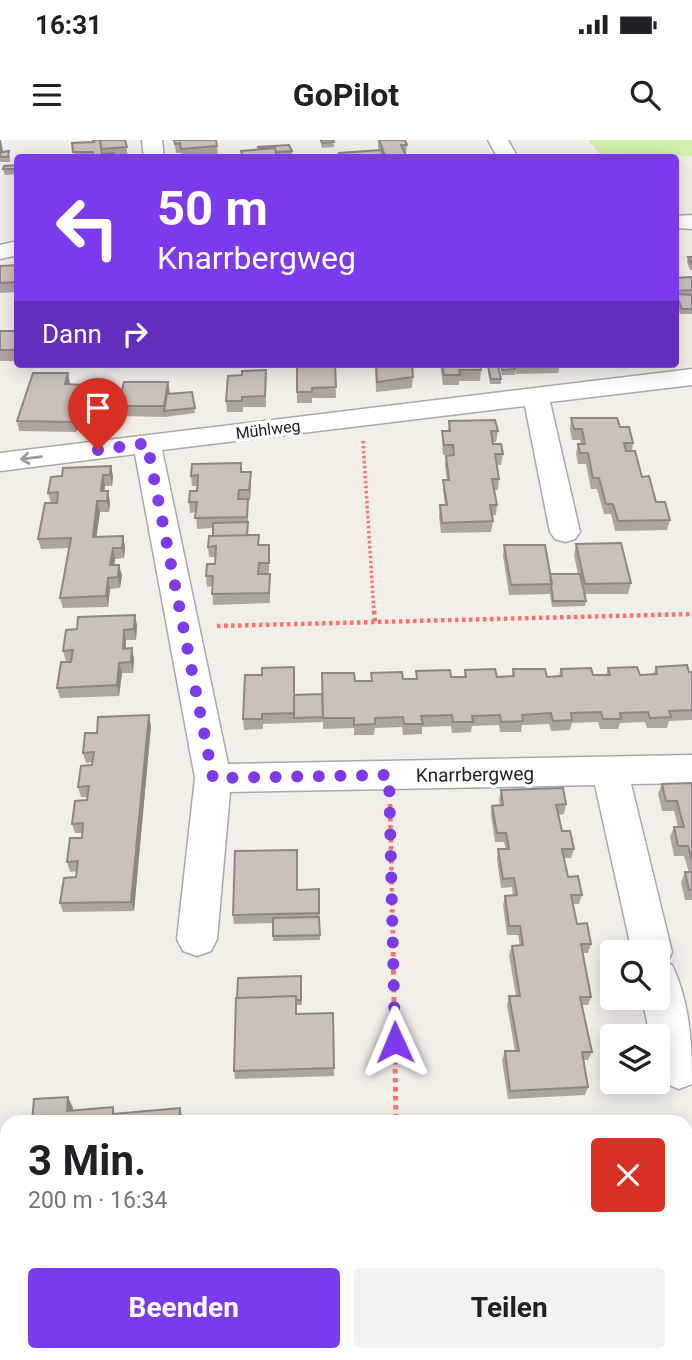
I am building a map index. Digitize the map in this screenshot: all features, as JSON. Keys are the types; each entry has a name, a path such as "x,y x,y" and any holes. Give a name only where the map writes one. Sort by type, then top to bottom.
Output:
{"street":[{"name":"Mühlweg","path":"0,463 692,377"},
{"path":"536,397 565,531"},
{"path":"147,443 213,778 197,939"},
{"name":"Knarrbergweg","path":"213,778 692,769"},
{"path":"610,772 649,940"},
{"path":"665,1010 679,1069"}],"path":[{"path":"361,418 374,622"},
{"path":"183,626 692,614"},
{"path":"389,775 396,1115"}],"green space":[{"path":"588,140 692,140 692,156 600,154"}],"building":[{"path":"0,140 2,152 9,151 8,157 0,157"},
{"path":"93,140 100,140 102,154 73,152 72,143 94,142"},
{"path":"100,140 125,140 127,147 101,149"},
{"path":"174,140 216,140 217,146 181,149 180,143 175,144"},
{"path":"379,140 405,140 407,145 401,145 405,154 384,154"},
{"path":"289,145 292,151 276,152 275,148 258,147"},
{"path":"275,148 276,154 242,154 241,151"},
{"path":"381,150 382,154 339,154"},
{"path":"14,165 14,169 3,169 4,166"},
{"path":"14,265 14,282 0,283 0,266"},
{"path":"692,277 692,290 679,291 679,278"},
{"path":"679,294 692,295 692,309 682,309"},
{"path":"0,331 14,331 14,350 0,350"},
{"path":"297,368 335,368 336,387 297,392"},
{"path":"376,368 412,368 413,377 377,382"},
{"path":"443,368 481,370 459,370 460,375 444,375"},
{"path":"488,368 498,368 501,379 491,379"},
{"path":"266,370 265,396 226,401 228,376 242,375 242,371"},
{"path":"33,373 68,373 65,384 85,385 74,422 17,421"},
{"path":"124,382 168,382 164,406 118,406"},
{"path":"192,392 195,408 164,411 167,394"},
{"path":"82,402 113,403 107,424 76,424"},
{"path":"571,418 617,418 620,427 629,427 633,443 624,443 626,451 635,451 642,477 649,476 656,502 665,502 670,520 618,521 613,504 606,504 599,478 593,478 588,453 580,453 578,444 585,444 582,429 574,429"},
{"path":"495,420 498,431 491,431 493,444 501,444 503,454 495,454 499,479 492,479 497,505 490,505 493,521 442,523 440,505 447,505 443,480 449,480 446,456 454,455 453,445 444,445 442,431 450,431 449,421"},
{"path":"241,463 241,472 251,472 249,490 239,490 238,499 248,499 247,517 195,518 197,502 189,502 190,491 197,491 198,475 191,476 192,464"},
{"path":"111,466 110,475 103,475 101,491 108,491 107,501 97,501 93,537 123,536 122,548 113,548 110,565 119,565 118,577 108,578 106,596 60,598 71,538 38,539 45,503 57,503 58,492 48,493 51,477 62,476 63,468"},
{"path":"248,522 247,535 213,536 213,523"},
{"path":"259,535 258,545 269,545 269,563 259,563 258,574 270,574 269,593 212,594 213,576 206,576 207,564 215,564 216,546 208,547 209,536"},
{"path":"621,543 631,583 585,584 576,544"},
{"path":"504,545 545,545 552,584 511,585"},
{"path":"550,574 580,574 586,601 553,601"},
{"path":"135,615 134,629 124,630 123,649 132,648 131,662 119,663 117,685 57,688 61,662 71,662 73,650 63,651 66,630 77,629 78,617"},
{"path":"687,665 689,672 692,672 692,710 669,711 671,717 650,718 648,712 620,713 621,719 603,719 601,712 571,713 572,720 553,721 551,713 522,715 523,721 501,722 500,715 472,716 473,722 453,722 452,715 421,716 423,724 404,724 403,717 375,718 375,724 354,725 354,718 323,718 322,673 354,673 355,681 372,681 371,673 402,672 403,679 417,679 416,671 450,670 451,677 466,677 465,670 495,669 497,677 514,676 513,669 545,669 547,677 562,676 561,669 591,668 593,675 610,675 608,668 637,667 640,675 657,674 656,667"},
{"path":"294,667 294,713 262,714 262,719 243,719 245,675 262,675 262,668"},
{"path":"322,694 323,717 294,718 294,695"},
{"path":"149,715 131,902 60,903 64,878 76,877 78,861 67,862 70,838 82,838 83,823 72,824 75,801 87,800 89,786 78,787 81,766 92,765 94,752 83,753 85,733 97,733 98,717"},
{"path":"692,783 692,860 688,846 678,846 674,827 684,827 677,801 666,801 662,784"},
{"path":"563,788 566,804 556,805 562,831 570,831 574,849 562,849 568,877 578,876 582,895 571,895 577,924 587,923 591,944 581,944 591,997 580,997 592,1052 582,1052 588,1087 510,1091 505,1051 519,1051 509,996 520,996 512,946 523,945 520,926 509,926 505,896 517,895 514,878 503,879 498,849 509,849 506,833 497,833 492,806 503,805 501,790"},
{"path":"297,850 297,890 319,889 319,913 233,915 235,851"},
{"path":"685,872 692,872 692,890 689,890"},
{"path":"319,917 320,935 273,936 273,918"},
{"path":"301,976 301,1000 296,1000 296,996 237,998 238,978"},
{"path":"296,996 296,1014 333,1013 334,1068 234,1071 236,998"},
{"path":"68,1097 67,1111 113,1107 113,1114 180,1108 180,1115 33,1115 34,1099"}],"route":[{"path":"98,450 147,443 213,778 389,775 395,1042"}]}
